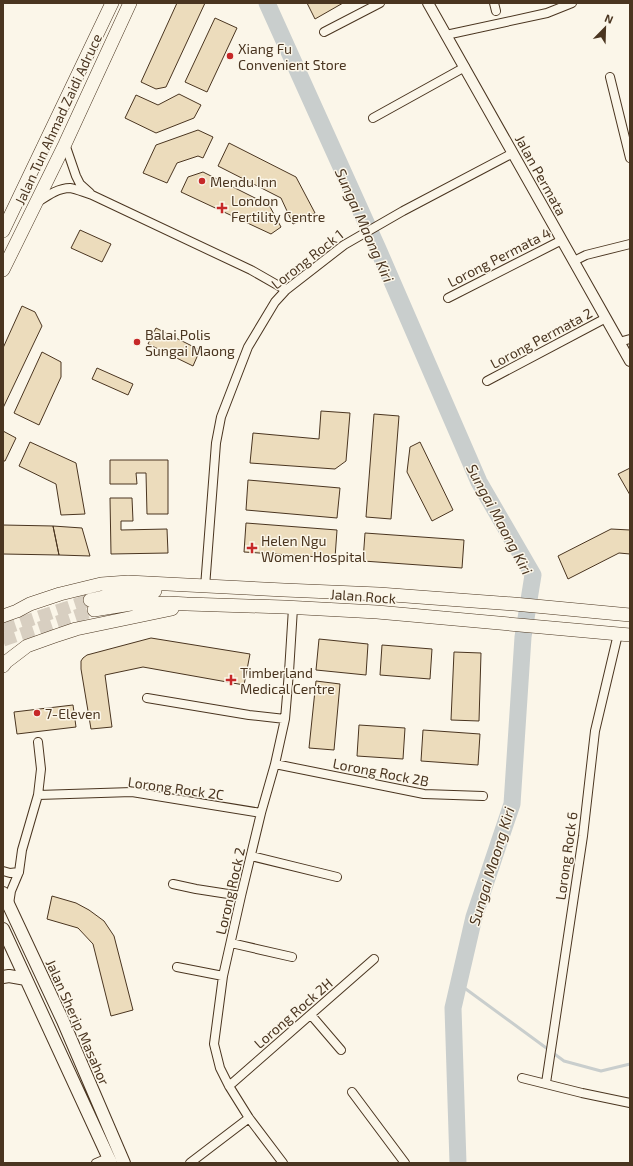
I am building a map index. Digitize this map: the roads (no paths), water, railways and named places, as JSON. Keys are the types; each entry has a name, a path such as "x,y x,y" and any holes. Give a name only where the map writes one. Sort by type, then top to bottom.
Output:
{"main road":[{"name":"Jalan Tun Ahmad Zaidi Adruce","path":"4,228 112,3"},
{"name":"Jalan Tun Ahmad Zaidi Adruce","path":"3,270 65,144 130,3"},
{"name":"Jalan Rock","path":"3,616 30,604 60,594 101,584 128,582 379,594 550,607 630,615"},
{"name":"Jalan Rock","path":"205,586 112,595 92,605 169,603 377,612 624,635"},
{"path":"3,666 27,646 55,636 76,629 168,610 187,604"},
{"name":"Jalan Sherip Masahor","path":"3,893 63,1022 117,1160"},
{"name":"Jalan Sherip Masahor","path":"3,929 26,979 117,1160"},
{"path":"3,977 9,976 26,979"}],"street":[{"path":"324,32 380,3"},
{"name":"Jalan Permata","path":"428,3 630,361"},
{"path":"446,35 547,13 572,3"},
{"path":"373,118 465,67"},
{"path":"610,77 630,158"},
{"path":"65,144 80,184 92,194"},
{"name":"Lorong Rock 1","path":"205,586 216,443 221,417 248,347 275,302 286,290 344,245 402,211 513,153"},
{"path":"35,204 52,193 70,188 92,194 251,270 286,290"},
{"name":"Lorong Permata 4","path":"448,298 562,240"},
{"path":"574,261 586,255 630,244"},
{"name":"Lorong Permata 2","path":"487,381 606,318"},
{"path":"619,342 630,339"},
{"name":"Lorong Rock 2","path":"283,1163 248,1118 220,1068 214,1044 223,976 241,896 285,719 293,608"},
{"name":"Lorong Rock 6","path":"546,1083 583,836 595,731 624,635"},
{"path":"147,698 249,715 285,719"},
{"path":"8,905 11,891 19,872 22,850 38,795 40,769 38,742"},
{"name":"Lorong Rock 2B","path":"275,764 424,794 483,796"},
{"name":"Lorong Rock 2C","path":"38,795 132,792 261,814"},
{"path":"251,856 337,877"},
{"path":"3,871 10,873 19,872"},
{"path":"172,884 241,896"},
{"path":"231,943 292,957"},
{"name":"Lorong Rock 2H","path":"230,1086 374,959"},
{"path":"177,967 223,976"},
{"path":"311,1015 341,1050"},
{"path":"522,1078 630,1103"},
{"path":"352,1092 406,1163"},
{"path":"190,1163 248,1118"},
{"path":"96,1163 117,1160 130,1163"}],"waterway":[{"name":"Sungai Maong Kiri","path":"267,3 378,249 479,482 533,575 523,637 512,804 474,917 453,1008 458,1163"},
{"path":"459,984 564,1061 601,1071 630,1064"}],"tunnel":[{"path":"3,629 90,600"},
{"path":"3,640 94,610"}],"place":[{"name":"Xiang Fu Convenient Store","path":"230,56"},
{"name":"Mendu Inn","path":"202,181"},
{"name":"London Fertility Centre","path":"222,208"},
{"name":"Balai Polis Sungai Maong","path":"137,342"},
{"name":"Helen Ngu Women Hospital","path":"252,548"},
{"name":"Timberland Medical Centre","path":"231,680"},
{"name":"7-Eleven","path":"37,713"}]}
